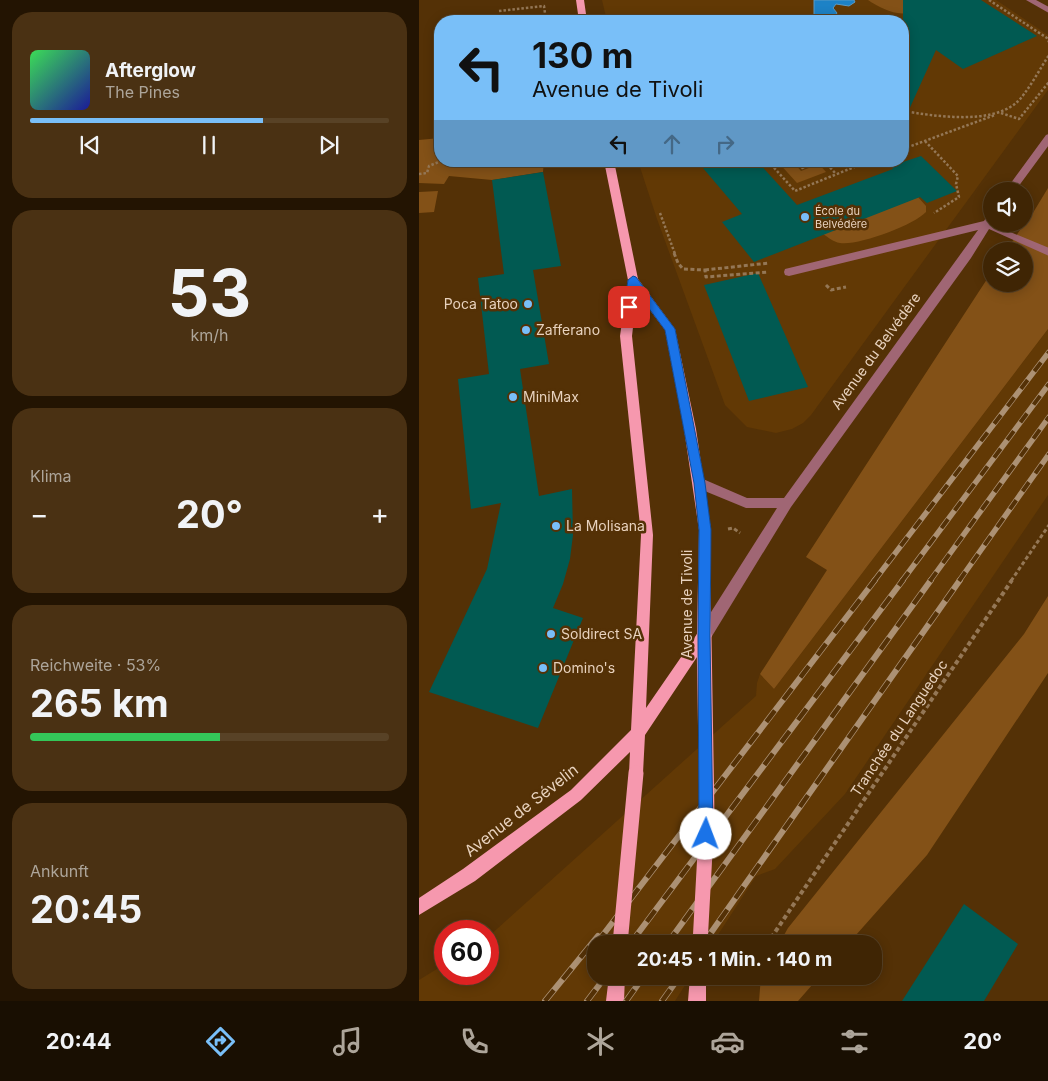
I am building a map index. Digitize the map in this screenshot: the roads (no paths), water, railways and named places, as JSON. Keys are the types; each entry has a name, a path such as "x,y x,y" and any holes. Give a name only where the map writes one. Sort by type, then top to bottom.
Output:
{"main road":[{"path":"580,0 582,15"},
{"name":"Avenue de Tivoli","path":"610,167 633,280 626,336 647,535 639,733 621,935"},
{"name":"Avenue de Tivoli","path":"633,280 670,329 699,483 705,530 704,636 707,816 700,935"},
{"name":"Avenue du Belvédère","path":"639,733 704,636"},
{"name":"Avenue de Sévelin","path":"419,907 469,875 576,795 639,733"},
{"path":"615,1001 616,985"},
{"path":"697,1001 698,985"}],"street":[{"path":"1030,0 1048,11"},
{"path":"1016,182 1048,138"},
{"path":"789,272 983,223"},
{"name":"Avenue du Belvédère","path":"704,636 787,503 983,230"},
{"path":"1005,232 1048,253"},
{"path":"699,483 747,503 787,503"}],"water":[{"path":"814,0 854,0 855,2 849,6 836,4 833,8 837,13 836,15 814,15"}],"railway":[{"path":"874,581 1049,352"},
{"path":"902,581 1049,384"},
{"path":"930,581 1049,417"},
{"path":"959,581 1049,454"},
{"path":"603,935 875,580"},
{"path":"637,935 903,580"},
{"path":"674,935 931,580"},
{"path":"709,935 960,580"},
{"path":"545,1001 587,949"},
{"path":"587,1001 599,985"},
{"path":"626,1001 638,985"},
{"path":"662,1001 674,985"}],"place":[{"name":"École du Belvédère","path":"805,217"},
{"name":"Poca Tatoo","path":"528,304"},
{"name":"Zafferano","path":"526,330"},
{"name":"MiniMax","path":"513,397"},
{"name":"La Molisana","path":"556,526"},
{"name":"Soldirect SA","path":"551,634"},
{"name":"Domino's","path":"543,668"}]}
